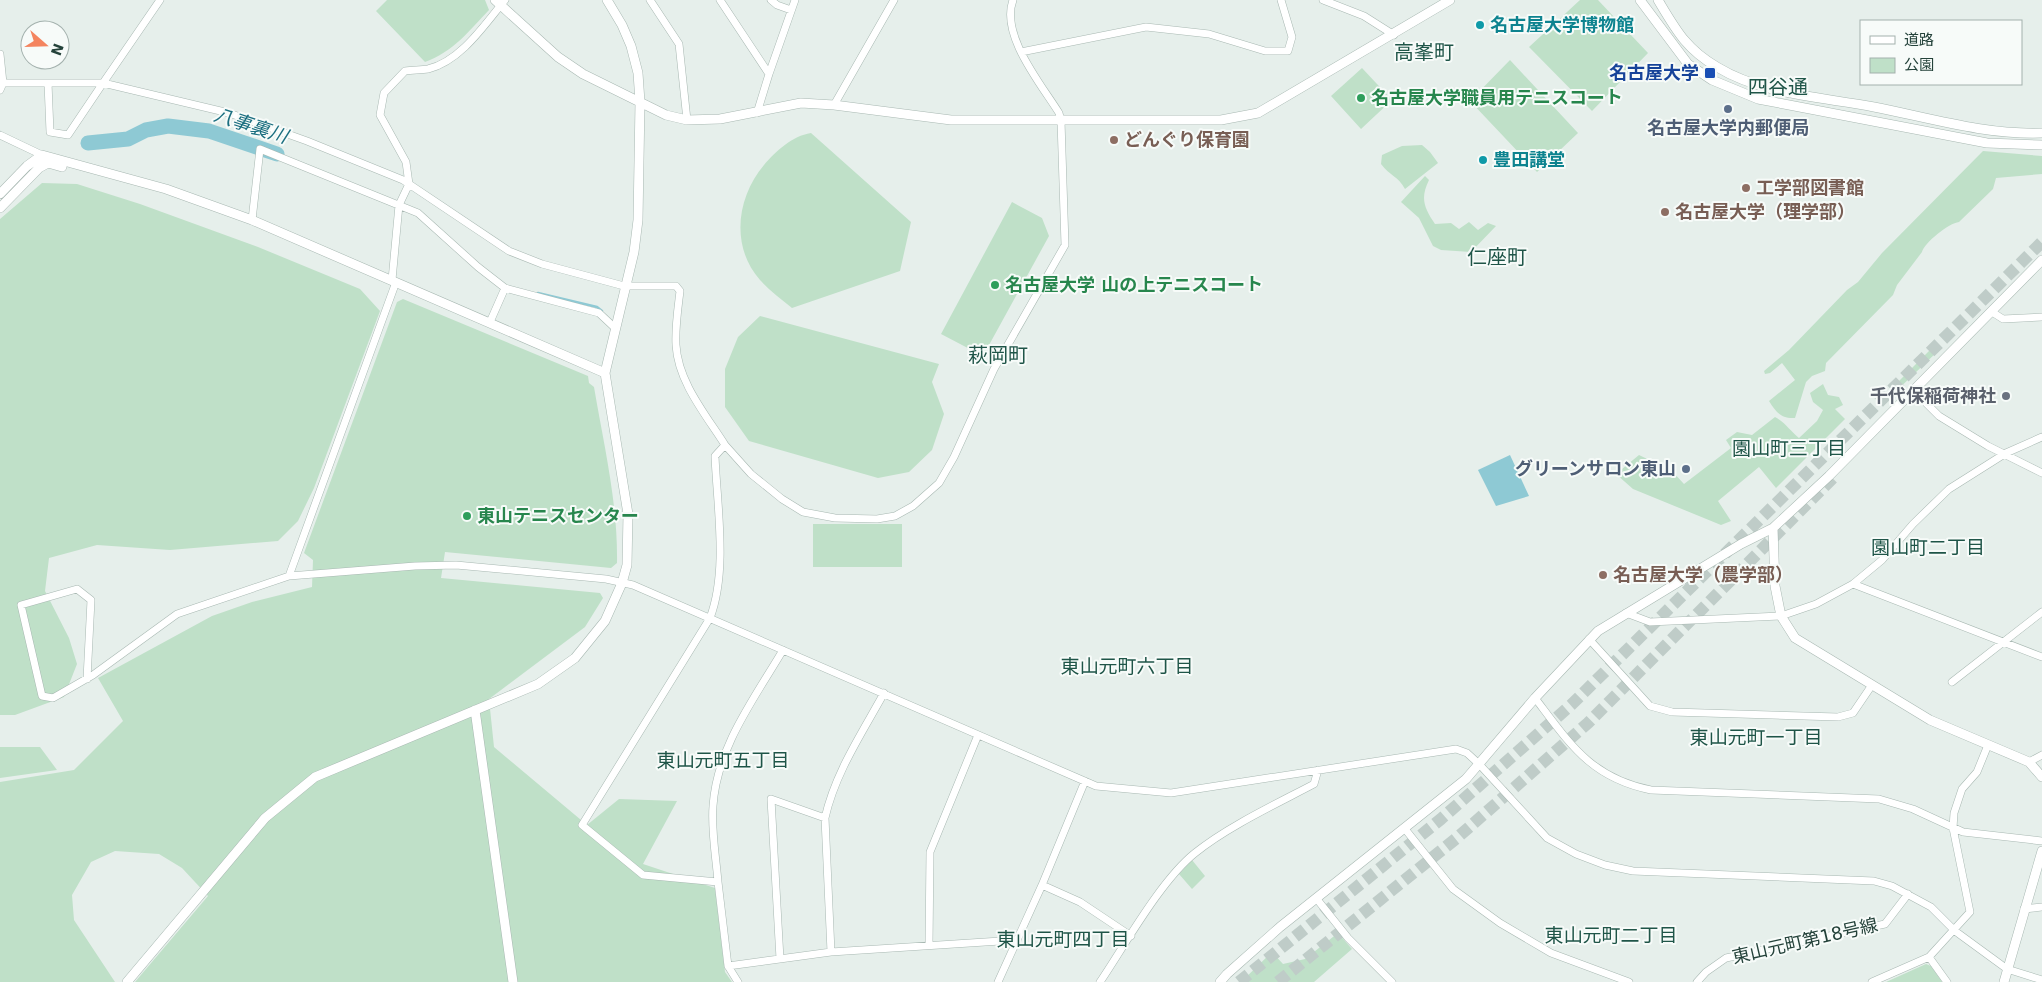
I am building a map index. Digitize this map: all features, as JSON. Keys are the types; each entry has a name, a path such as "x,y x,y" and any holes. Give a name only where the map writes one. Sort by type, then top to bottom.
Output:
{"street":[{"path":"48,83 50,132 68,135 160,0"},
{"path":"127,982 265,818 315,777 538,684 575,658 605,621 628,565 628,514 605,373 624,286 634,252 638,220 640,102 638,74 631,46 616,12 607,0"},
{"path":"650,0 680,44 687,120"},
{"path":"720,0 769,74"},
{"path":"771,0 777,5 791,10"},
{"path":"757,113 795,0"},
{"path":"834,105 894,0"},
{"path":"0,54 1,86 103,82 229,113 307,141 409,184 509,251 542,264 624,286 676,286 680,290 676,346 681,371 696,400 725,445 751,474 782,499 803,512 835,518 877,519 895,516 913,506 939,483 954,457 994,369 1065,245 1061,121 1059,113 1021,52 1010,23 1012,0"},
{"path":"1021,52 1146,26 1209,34 1265,51 1288,51 1292,37 1281,0"},
{"path":"1322,0 1364,16 1394,35"},
{"path":"289,576 394,281 399,205 409,184 406,162 380,115 384,93 405,71 429,69 448,60 465,46 500,2 558,57 582,74 666,114 687,120 720,119 801,103 834,105 950,120 1061,121 1221,120 1258,113 1394,35 1450,0"},
{"path":"1640,0 1688,64 1712,80 1758,99 1986,143 2042,145"},
{"path":"1658,0 1691,50 1717,68 1754,84 1787,93 1872,107 1987,132 2042,133"},
{"path":"0,135 42,155 166,189 173,194 252,220 605,373"},
{"path":"252,220 260,149 418,213 478,268 505,288 599,313 615,328"},
{"path":"38,168 42,155"},
{"path":"0,194 27,166 42,155"},
{"path":"0,208 38,168 48,164 166,194 173,194"},
{"path":"1220,982 1280,927 1466,779 1535,698 1598,631 1741,544 1773,528 1829,476 2042,260"},
{"path":"490,322 505,288"},
{"path":"1992,312 2003,319 2042,317"},
{"path":"1913,390 1939,416 1988,446 2006,453 2042,473"},
{"path":"1626,613 1650,622 1781,616 1816,604 1853,584 1882,560 1913,524 1949,489 2006,453 2042,438"},
{"path":"718,882 643,875 582,825 710,618 717,600 720,577 715,456 725,445"},
{"path":"1773,528 1775,586 1781,616 1796,638 1930,720 2029,762 2042,777"},
{"path":"87,679 91,600 77,589 20,605 42,696 53,698 87,679 177,614 289,576 440,565 606,579 633,585 1096,786 1171,793 1456,749 1467,753 1479,764 1547,838 1576,854 1605,865 1633,871 1857,879 1892,886 1931,907 1955,930 2007,969 2042,980"},
{"path":"1853,584 2042,657"},
{"path":"1952,682 2042,612"},
{"path":"1590,639 1650,706 1672,712 1838,717 1853,713 1872,685"},
{"path":"738,982 728,966 718,882 712,807 717,776 726,748 782,650"},
{"path":"830,952 825,818 830,797 841,772 884,693"},
{"path":"1535,698 1576,750 1592,766 1612,777 1637,787 1652,790 1879,799 1913,809 1963,832 2042,841"},
{"path":"475,710 513,982"},
{"path":"929,946 930,852 978,735"},
{"path":"1872,982 1929,957 1970,912 1953,828 1954,813 1962,789 1977,772 1988,745"},
{"path":"2029,762 2042,755"},
{"path":"1100,982 1176,871 1194,853 1314,784 1318,770"},
{"path":"998,982 1042,885 1085,781"},
{"path":"780,959 770,799 825,818"},
{"path":"1405,828 1453,889 1500,923 1551,953 1629,982"},
{"path":"2004,982 2042,851"},
{"path":"1042,885 1080,902 1131,936"},
{"name":"東山元町第18号線","path":"1697,982 1706,972 1726,958 1885,924 1908,894"},
{"path":"1316,898 1348,938 1392,982"},
{"path":"2024,909 2042,907"},
{"path":"728,966 830,952 1016,940"},
{"path":"1929,957 1947,982"}],"green space":[{"path":"387,0 485,0 489,10 452,47 425,62 376,11"},
{"path":"1580,0 1598,0 1648,53 1592,111 1529,47"},
{"path":"1510,60 1578,133 1537,172 1470,101"},
{"name":"名古屋大学職員用テニスコート","path":"1362,68 1392,100 1361,129 1331,96"},
{"path":"811,133 911,222 900,271 792,308 764,284 750,267 741,237 741,222 743,206 748,192 764,165 785,145 797,137"},
{"path":"1422,145 1438,163 1405,189 1400,181 1381,164 1382,155 1402,146"},
{"path":"1983,151 2042,156 2042,174 1996,178 1993,189 1959,222 1943,230 1927,244 1897,285 1893,295 1826,363 1825,371 1812,376 1806,382 1795,418 1779,414 1769,401 1795,380 1782,363 1770,373 1765,374 1764,371 1789,350 1847,290 1858,282 1882,253"},
{"path":"1425,176 1429,180 1426,186 1424,203 1435,224 1451,223 1459,229 1469,222 1478,230 1488,223 1496,226 1471,252 1441,250 1433,246 1419,218 1401,202"},
{"path":"42,183 77,184 140,204 258,247 360,289 380,311 314,488 298,521 278,541 170,550 97,545 49,558 45,591 69,638 77,664 64,697 15,715 0,715 0,219"},
{"name":"名古屋大学 山の上テニスコート","path":"1012,202 1042,218 1049,236 983,356 941,334"},
{"path":"403,299 588,376 589,383 594,387 613,497 617,563 611,568 445,552 441,578 600,593 603,598 585,627 489,699 494,747 587,825 619,799 677,801 643,864 715,888 725,972 732,982 135,982 208,896 182,868 159,854 115,851 91,862 72,895 74,920 115,982 0,982 0,782 74,770 123,721 98,678 212,616 252,602 312,587 313,560 304,553 397,302"},
{"path":"760,316 939,364 932,382 944,414 932,450 909,472 878,478 749,441 725,407 725,369 738,337"},
{"path":"1931,349 1938,351 1889,398 1890,390"},
{"path":"1823,384 1828,395 1839,397 1843,405 1835,409 1845,419 1776,488 1759,467 1718,501 1731,521 1721,525 1633,489 1616,474 1639,455 1672,471 1684,484 1731,448 1726,440 1737,432 1752,435 1775,417 1799,438 1817,421 1823,410 1813,402 1810,393"},
{"path":"813,524 902,524 902,567 813,567"},
{"path":"0,747 40,747 57,770 0,778"},
{"path":"1192,860 1205,876 1192,889 1179,874"},
{"path":"1338,933 1352,949 1314,982 1241,982 1272,952 1283,964 1305,959"},
{"path":"1926,964 1931,966 1942,982 1886,982"}],"water":[{"path":"1510,455 1529,496 1496,506 1478,470"}],"waterway":[{"name":"八事裏川","path":"88,143 128,139 146,130 168,126 209,131 277,154"},
{"name":"八事裏川","path":"538,293 597,307 602,311"}],"tunnel":[{"path":"1239,982 1441,819 1571,705 2042,242"},
{"path":"1278,982 1458,837 1588,723 1834,477"}],"place":[{"name":"名古屋大学博物館","path":"1480,25"},
{"name":"名古屋大学","path":"1710,73"},
{"name":"名古屋大学職員用テニスコート","path":"1361,98"},
{"name":"名古屋大学内郵便局","path":"1728,109"},
{"name":"どんぐり保育園","path":"1114,140"},
{"name":"豊田講堂","path":"1483,160"},
{"name":"工学部図書館","path":"1746,188"},
{"name":"名古屋大学（理学部）","path":"1665,212"},
{"name":"名古屋大学 山の上テニスコート","path":"995,285"},
{"name":"千代保稲荷神社","path":"2006,396"},
{"name":"グリーンサロン東山","path":"1686,469"},
{"name":"東山テニスセンター","path":"467,516"},
{"name":"名古屋大学（農学部）","path":"1603,575"}],"district":[{"name":"高峯町","path":"1424,52"},
{"name":"四谷通","path":"1778,87"},
{"name":"仁座町","path":"1497,257"},
{"name":"萩岡町","path":"998,355"},
{"name":"園山町三丁目","path":"1789,448"},
{"name":"園山町二丁目","path":"1928,547"},
{"name":"東山元町六丁目","path":"1127,666"},
{"name":"東山元町一丁目","path":"1756,737"},
{"name":"東山元町五丁目","path":"723,760"},
{"name":"東山元町二丁目","path":"1611,935"},
{"name":"東山元町四丁目","path":"1063,939"}]}
